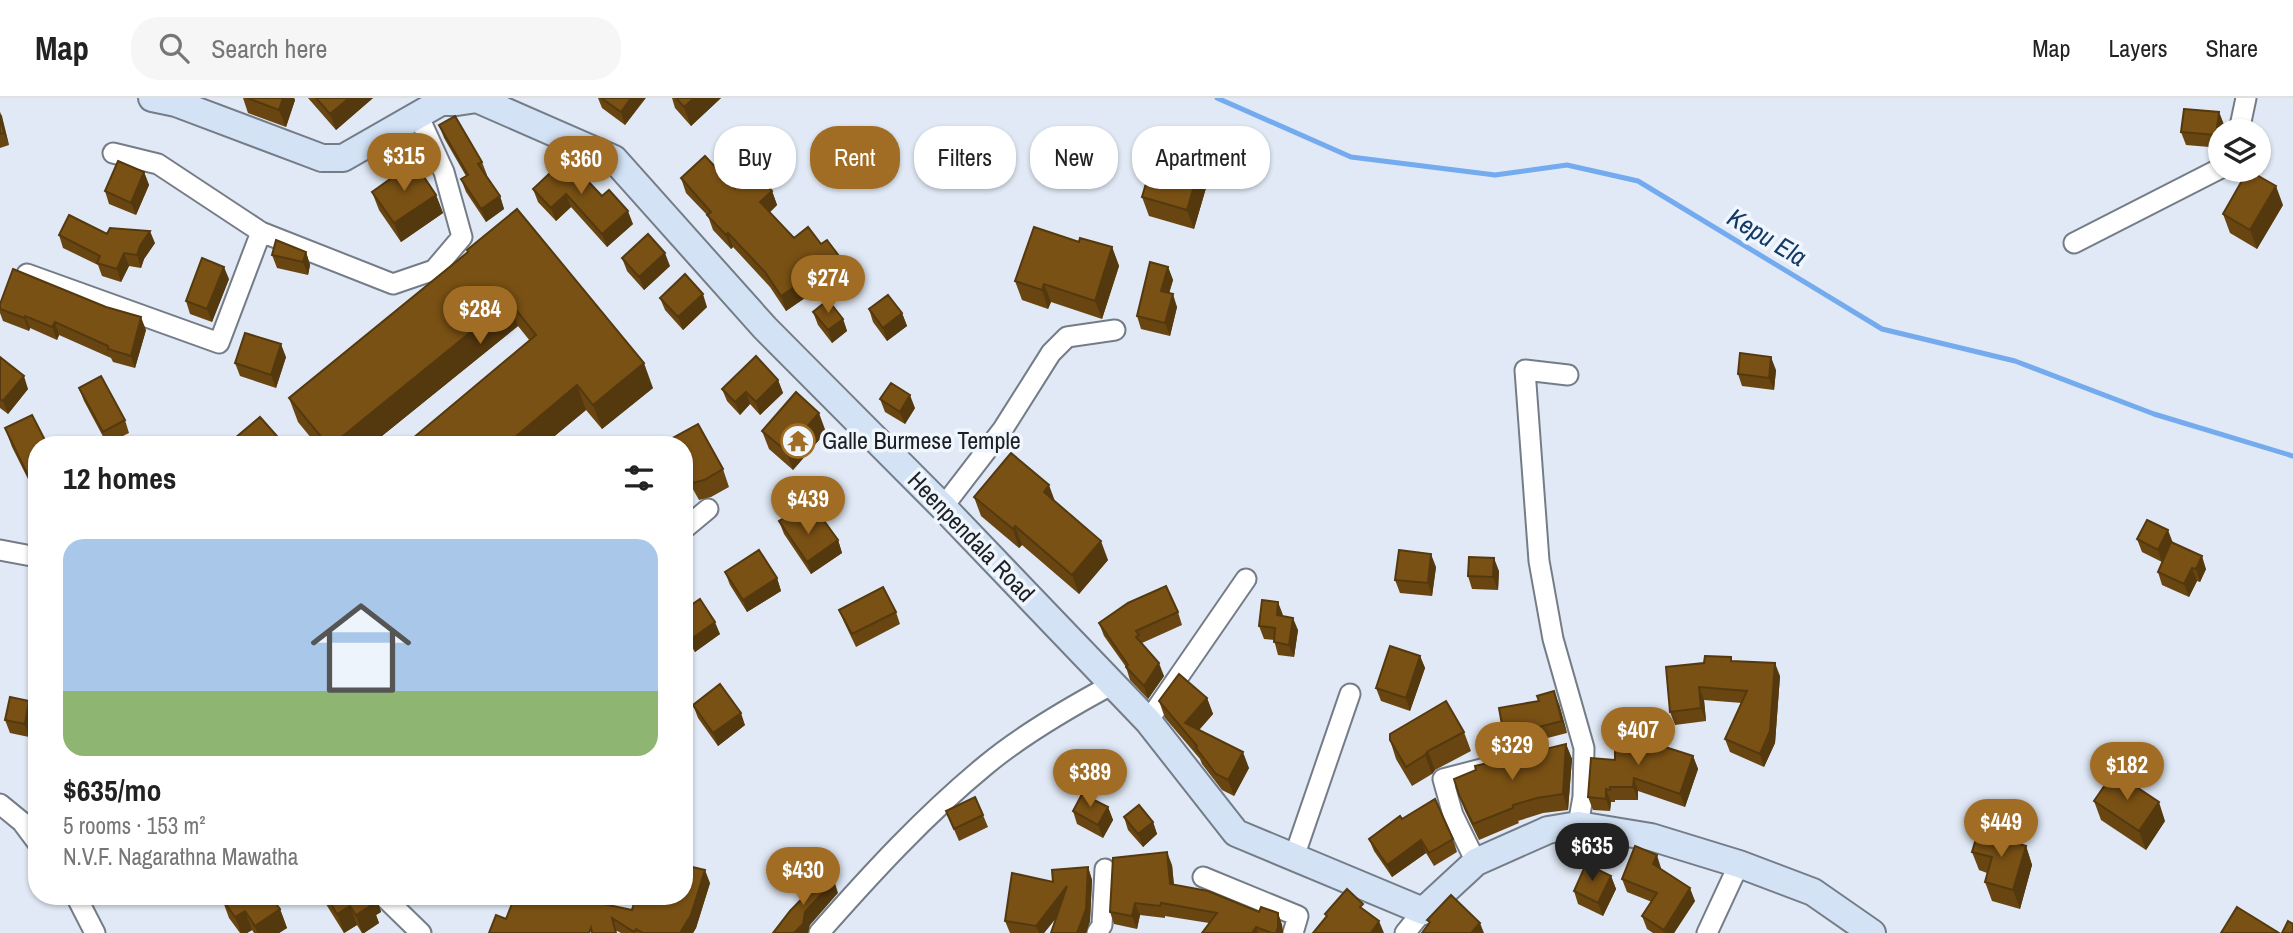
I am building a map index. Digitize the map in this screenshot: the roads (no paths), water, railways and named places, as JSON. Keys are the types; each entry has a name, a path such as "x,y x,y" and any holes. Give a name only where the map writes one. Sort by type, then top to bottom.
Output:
{"street":[{"name":"Heenpendala Road","path":"152,98 176,103 322,158 343,158 440,102 457,103 477,99 614,159 765,328 943,507 1148,721 1236,833 1423,911"},
{"path":"2242,119 2246,98"},
{"path":"113,153 158,164 261,232 393,284 433,270 462,237 444,172 418,115"},
{"path":"2074,243 2208,175"},
{"path":"27,274 219,343 261,232"},
{"path":"943,507 1003,429 1051,353 1067,337 1115,330"},
{"path":"1568,375 1525,370 1539,561 1553,639 1584,748 1583,797 1578,825"},
{"path":"693,521 708,509"},
{"path":"0,551 28,556"},
{"path":"1148,721 1246,579"},
{"path":"819,933 882,862 987,764 1074,704 1113,684"},
{"path":"1294,857 1350,694"},
{"path":"1476,863 1453,815 1443,779 1521,759"},
{"path":"0,804 28,830"},
{"path":"1405,933 1423,911 1476,863 1548,830 1578,825 1651,837 1739,864 1813,892 1872,933"},
{"path":"1707,933 1739,864"},
{"path":"1097,933 1101,925 1105,869"},
{"path":"1203,877 1298,916 1293,933"},
{"path":"81,905 96,933"},
{"path":"392,905 421,933"}],"waterway":[{"name":"Kepu Ela","path":"1217,98 1351,157 1495,175 1567,165 1638,181 1882,329 2015,361 2154,414 2293,456"}],"place":[{"name":"Galle Burmese Temple","path":"798,441"}]}
